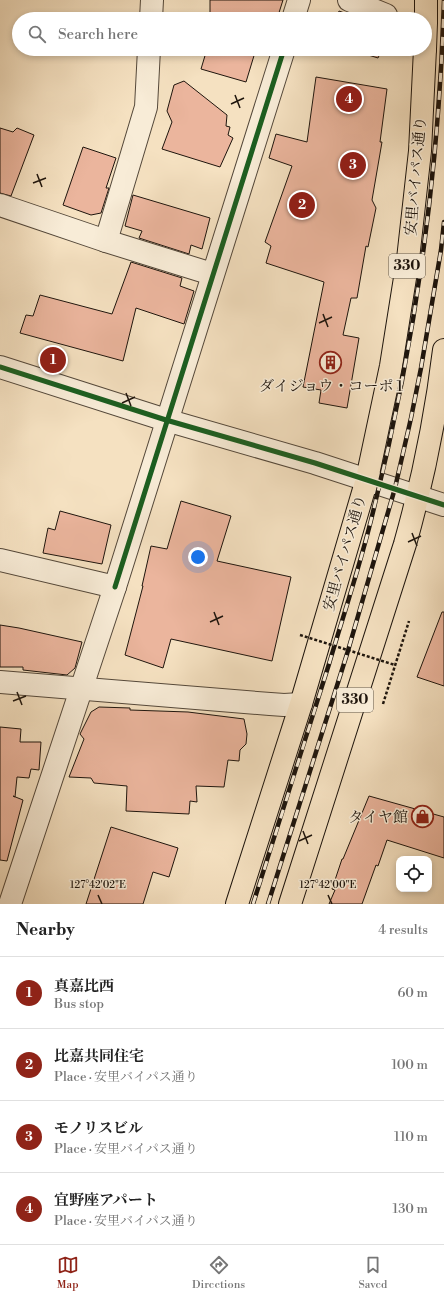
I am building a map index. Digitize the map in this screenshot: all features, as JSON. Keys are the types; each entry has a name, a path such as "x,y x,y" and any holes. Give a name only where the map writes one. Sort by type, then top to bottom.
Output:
{"highway":[{"name":"安里バイパス通り","path":"426,0 426,12"},
{"name":"安里バイパス通り","path":"237,904 301,704 367,479 391,366 408,259 420,151 425,56"},
{"name":"330","path":"290,904 405,544 418,496 432,429 444,350"}],"street":[{"path":"151,12 152,0"},
{"path":"295,12 299,0"},
{"path":"349,0 381,12"},
{"path":"106,241 146,107 149,56"},
{"path":"10,904 115,587 166,420 282,56"},
{"path":"0,204 106,241 212,274"},
{"path":"0,367 166,420 367,479 444,505"},
{"path":"0,560 115,587"},
{"path":"0,682 270,704 301,704"}],"path":[{"path":"383,704 409,621"},
{"path":"300,635 395,665"}],"building":[{"path":"210,0 283,0 279,12 210,12"},
{"path":"205,56 254,56 246,82 201,69"},
{"path":"316,77 387,89 380,142 382,142 372,200 376,208 368,247 366,246 357,298 351,298 343,335 359,338 347,408 319,403 321,390 303,387 324,282 266,263 271,246 265,242 292,166 269,158 276,134 307,142"},
{"path":"184,81 227,115 226,126 230,127 228,135 233,138 220,167 162,149 172,122 167,111 174,85"},
{"path":"0,128 13,132 17,128 34,135 11,196 0,193"},
{"path":"83,147 116,158 106,188 109,188 101,213 91,215 63,205"},
{"path":"133,195 210,218 202,249 191,245 189,254 139,238 142,231 125,226"},
{"path":"131,262 182,278 180,286 194,291 184,324 136,308 123,361 20,333 26,315 33,316 40,295 112,314"},
{"path":"181,501 231,516 217,561 291,577 272,661 171,639 163,668 125,655 143,586 151,546 167,549"},
{"path":"60,511 111,525 102,564 43,553 48,528 55,530"},
{"path":"442,612 444,612 444,686 417,677"},
{"path":"0,625 82,642 75,668 67,675 23,670 23,667 0,667"},
{"path":"99,707 130,708 130,710 188,712 244,719 247,734 246,744 240,750 239,761 228,760 224,787 196,786 197,802 190,801 189,814 126,811 127,786 94,783 91,778 69,777 84,739 80,734 91,712"},
{"path":"0,727 21,729 20,742 41,742 39,770 31,769 29,778 17,777 15,797 23,800 7,861 0,860"},
{"path":"369,796 444,817 444,858 387,840 362,904 329,904 335,890 332,889 342,859"},
{"path":"111,827 178,848 169,877 153,872 143,904 86,904"}],"railway":[{"path":"253,904 358,569 388,449 413,322 430,194 437,129 444,0"},
{"path":"268,904 347,654 395,488 421,368 441,250 444,222"}],"cycle path":[{"path":"115,587 282,56"},
{"path":"0,367 166,420 315,463 444,505"}],"place":[{"name":"宜野座アパート","path":"349,99"},
{"name":"モノリスビル","path":"353,165"},
{"name":"比嘉共同住宅","path":"302,205"},
{"name":"真嘉比西","path":"53,360"},
{"name":"ダイジョウ・コーポ 1","path":"331,363"},
{"name":"タイヤ館","path":"423,817"}]}
